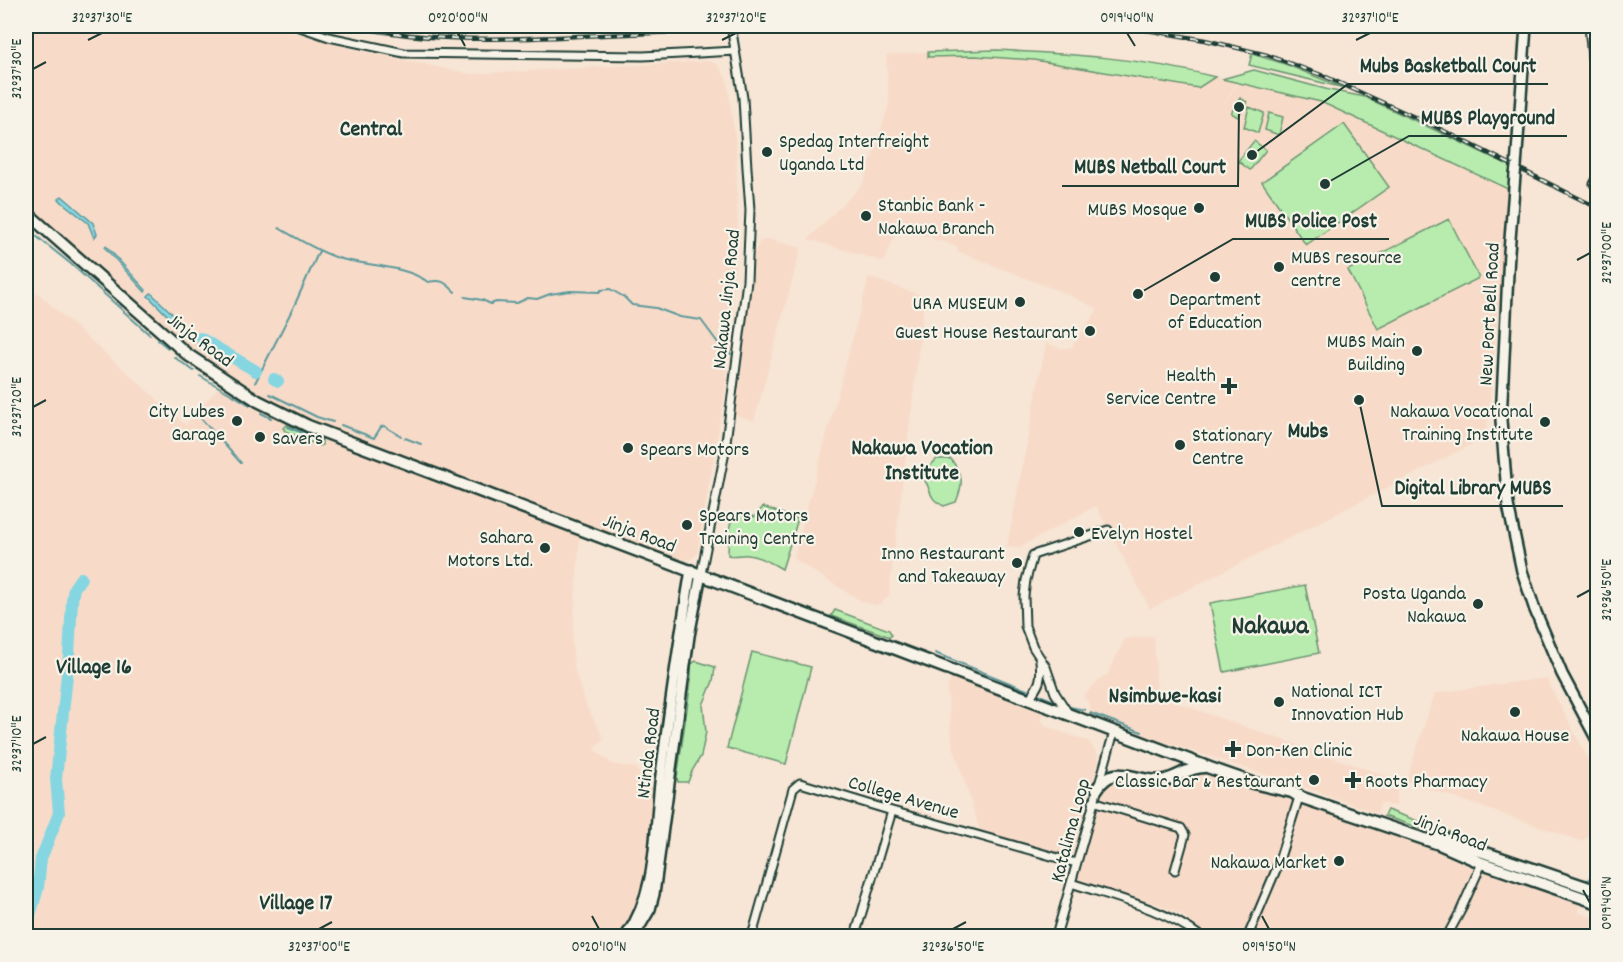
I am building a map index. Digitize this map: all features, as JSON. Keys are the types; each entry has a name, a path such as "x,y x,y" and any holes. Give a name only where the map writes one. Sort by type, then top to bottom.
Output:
{"highway":[{"name":"Jinja Road","path":"26,212 188,355 281,413 308,426 1210,768 1253,783 1298,794 1597,892"},
{"path":"1097,789 1102,781 1115,775 1160,781 1193,767 1210,768"},
{"name":"Jinja Road","path":"1298,794 1439,844 1482,863 1586,899 1597,892"}],"main road":[{"name":"New Port Bell Road","path":"1526,26 1509,252 1501,420 1508,505 1522,571 1535,610 1562,674 1596,733 1598,742"},
{"name":"Ntinda Road","path":"626,936 643,907 649,882 660,784 696,572"},
{"name":"Ntinda Road","path":"634,936 650,909 654,894 696,572"}],"street":[{"path":"297,26 329,37 404,53 643,56 735,51"},
{"name":"Nakawa Jinja Road","path":"696,572 724,457 747,281 749,189 743,98 731,26"},
{"path":"1589,26 1592,58 1598,71"},
{"path":"1069,714 1055,693 1046,667 1028,637 1024,620 1026,579 1033,555 1108,530"},
{"path":"1029,699 1038,687 1041,676 1040,658"},
{"name":"Katalima Loop","path":"1056,936 1114,732"},
{"name":"College Avenue","path":"752,936 793,789 798,784 805,784 1076,863"},
{"path":"1248,936 1276,870 1298,794"},
{"path":"1093,801 1181,828 1185,835 1175,870"},
{"path":"855,936 892,811"},
{"path":"1447,936 1482,863"},
{"path":"1071,883 1161,913 1181,922 1200,936"}],"shaded area":[{"path":"26,26 272,26 362,51 471,74 710,61 718,65 727,80 736,145 738,233 725,392 697,554 693,558 682,560 672,557 313,421 265,397 199,355 26,204"},
{"path":"997,50 1119,58 1185,69 1237,82 1222,108 1238,83 1321,102 1510,190 1486,437 1150,609 1096,506 1018,548 1007,547 1046,343 1061,349 1072,347 1098,309 1069,295 957,251 958,247 898,227 884,262 808,239 862,185 866,176 889,104 886,55"},
{"path":"768,239 801,248 754,421 735,415 754,254 760,241"},
{"path":"869,277 925,297 889,595 881,604 875,605 861,601 794,557"},
{"path":"26,283 186,425 221,384 277,417 309,431 580,533 572,644 579,685 586,705 604,739 594,749 612,764 636,768 655,794 647,868 635,911 621,936 26,936"},
{"path":"1154,636 1157,696 1398,780 1396,806 1380,803 1377,813 1162,741 1089,714 1091,706 1083,696 1102,677 1107,676 1125,639"},
{"path":"952,676 1043,711 1041,720 1047,727 1088,741 1097,753 1099,762 1071,859 980,831 952,742 947,689"},
{"path":"1546,678 1597,776 1597,832 1581,841 1406,781 1435,693"},
{"path":"1193,768 1410,838 1580,901 1578,913 1597,918 1597,936 1458,936 1461,932 1457,936 1209,936 1181,914 1154,903 1080,881 1077,875 1078,869 1100,788 1109,779 1165,786"}],"green space":[{"path":"997,50 1134,61 1215,77 1198,88 1034,60 975,56 928,57 928,52"},
{"path":"1252,54 1285,64 1344,88 1249,65"},
{"path":"1254,70 1365,97 1513,167 1510,190 1321,102 1222,79"},
{"path":"1240,98 1247,102 1238,117 1231,113"},
{"path":"1249,107 1264,113 1258,133 1244,127"},
{"path":"1269,113 1283,117 1279,135 1265,130"},
{"path":"1344,124 1389,187 1306,245 1262,182"},
{"path":"1254,141 1266,150 1250,170 1238,161"},
{"path":"1449,219 1479,278 1378,329 1348,270"},
{"path":"287,425 322,440 322,445 319,446 285,431 283,428"},
{"path":"937,459 951,459 961,479 956,502 944,506 933,497 924,479 929,467"},
{"path":"763,507 798,519 782,569 753,556 728,555 729,532 733,517 744,513 754,517"},
{"path":"1305,585 1319,653 1224,672 1210,603"},
{"path":"835,610 889,630 892,635 890,637 831,616"},
{"path":"752,652 811,667 786,764 727,748"},
{"path":"696,661 715,667 713,681 703,705 706,732 701,756 688,782 678,782 691,681 691,664"},
{"path":"1387,810 1452,833 1452,839 1384,816"}],"water":[{"path":"62,196 93,223 97,234 94,238 88,223 59,199"},
{"path":"106,246 146,290 145,292 105,248"},
{"path":"151,293 177,318 174,322 148,296"}],"waterway":[{"path":"26,228 71,264 150,335"},
{"path":"279,228 338,258 397,269 419,276 428,282 440,281 455,292"},
{"path":"255,383 319,251"},
{"path":"465,297 491,304 496,302 517,303 528,298 537,299 550,294 570,291 600,292 610,289 632,305 656,308 680,317 701,320 721,347 731,354"},
{"path":"200,338 256,371"},
{"path":"158,340 168,348"},
{"path":"174,357 194,371"},
{"path":"200,376 250,405"},
{"path":"274,379 278,381"},
{"path":"270,394 317,417 333,422"},
{"path":"261,413 271,418"},
{"path":"198,415 241,463"},
{"path":"341,425 374,438 384,426 401,436"},
{"path":"288,427 321,441"},
{"path":"405,438 421,444"},
{"path":"26,929 38,888 41,859 59,813 56,779 69,656 72,601 74,588 81,578"},
{"path":"935,653 1057,702"},
{"path":"1065,706 1085,710"},
{"path":"1090,713 1142,732"},
{"path":"1591,757 1598,771"},
{"path":"1579,879 1588,880 1598,869"}],"railway":[{"path":"353,26 415,36 477,39 834,26"},
{"path":"1123,26 1205,40 1267,55 1324,76 1432,125 1598,208"}],"place":[{"name":"MUBS Netball Court","path":"1239,107"},
{"name":"Spedag Interfreight Uganda Ltd","path":"767,152"},
{"name":"Mubs Basketball Court","path":"1252,155"},
{"name":"MUBS Playground","path":"1325,184"},
{"name":"MUBS Mosque","path":"1199,208"},
{"name":"Stanbic Bank - Nakawa Branch","path":"866,216"},
{"name":"MUBS resource centre","path":"1279,267"},
{"name":"Department of Education","path":"1215,277"},
{"name":"MUBS Police Post","path":"1138,294"},
{"name":"URA MUSEUM","path":"1020,302"},
{"name":"Guest House Restaurant","path":"1090,331"},
{"name":"MUBS Main Building","path":"1417,351"},
{"name":"Health Service Centre","path":"1229,386"},
{"name":"Digital Library MUBS","path":"1359,400"},
{"name":"City Lubes Garage","path":"237,421"},
{"name":"Nakawa Vocational Training Institute","path":"1545,422"},
{"name":"Savers","path":"260,437"},
{"name":"Stationary Centre","path":"1180,445"},
{"name":"Spears Motors","path":"628,448"},
{"name":"Spears Motors Training Centre","path":"687,525"},
{"name":"Evelyn Hostel","path":"1079,532"},
{"name":"Sahara Motors Ltd.","path":"545,548"},
{"name":"Inno Restaurant and Takeaway","path":"1017,563"},
{"name":"Posta Uganda Nakawa","path":"1478,604"},
{"name":"National ICT Innovation Hub","path":"1279,702"},
{"name":"Nakawa House","path":"1515,712"},
{"name":"Don-Ken Clinic","path":"1233,749"},
{"name":"Classic Bar & Restaurant","path":"1314,780"},
{"name":"Roots Pharmacy","path":"1353,780"},
{"name":"Nakawa Market","path":"1339,861"}],"district":[{"name":"Central","path":"371,127"},
{"name":"Mubs","path":"1308,429"},
{"name":"Nakawa Vocation Institute","path":"922,458"},
{"name":"Nakawa","path":"1270,624"},
{"name":"Village 16","path":"94,665"},
{"name":"Nsimbwe-kasi","path":"1165,694"},
{"name":"Village 17","path":"296,901"}]}
